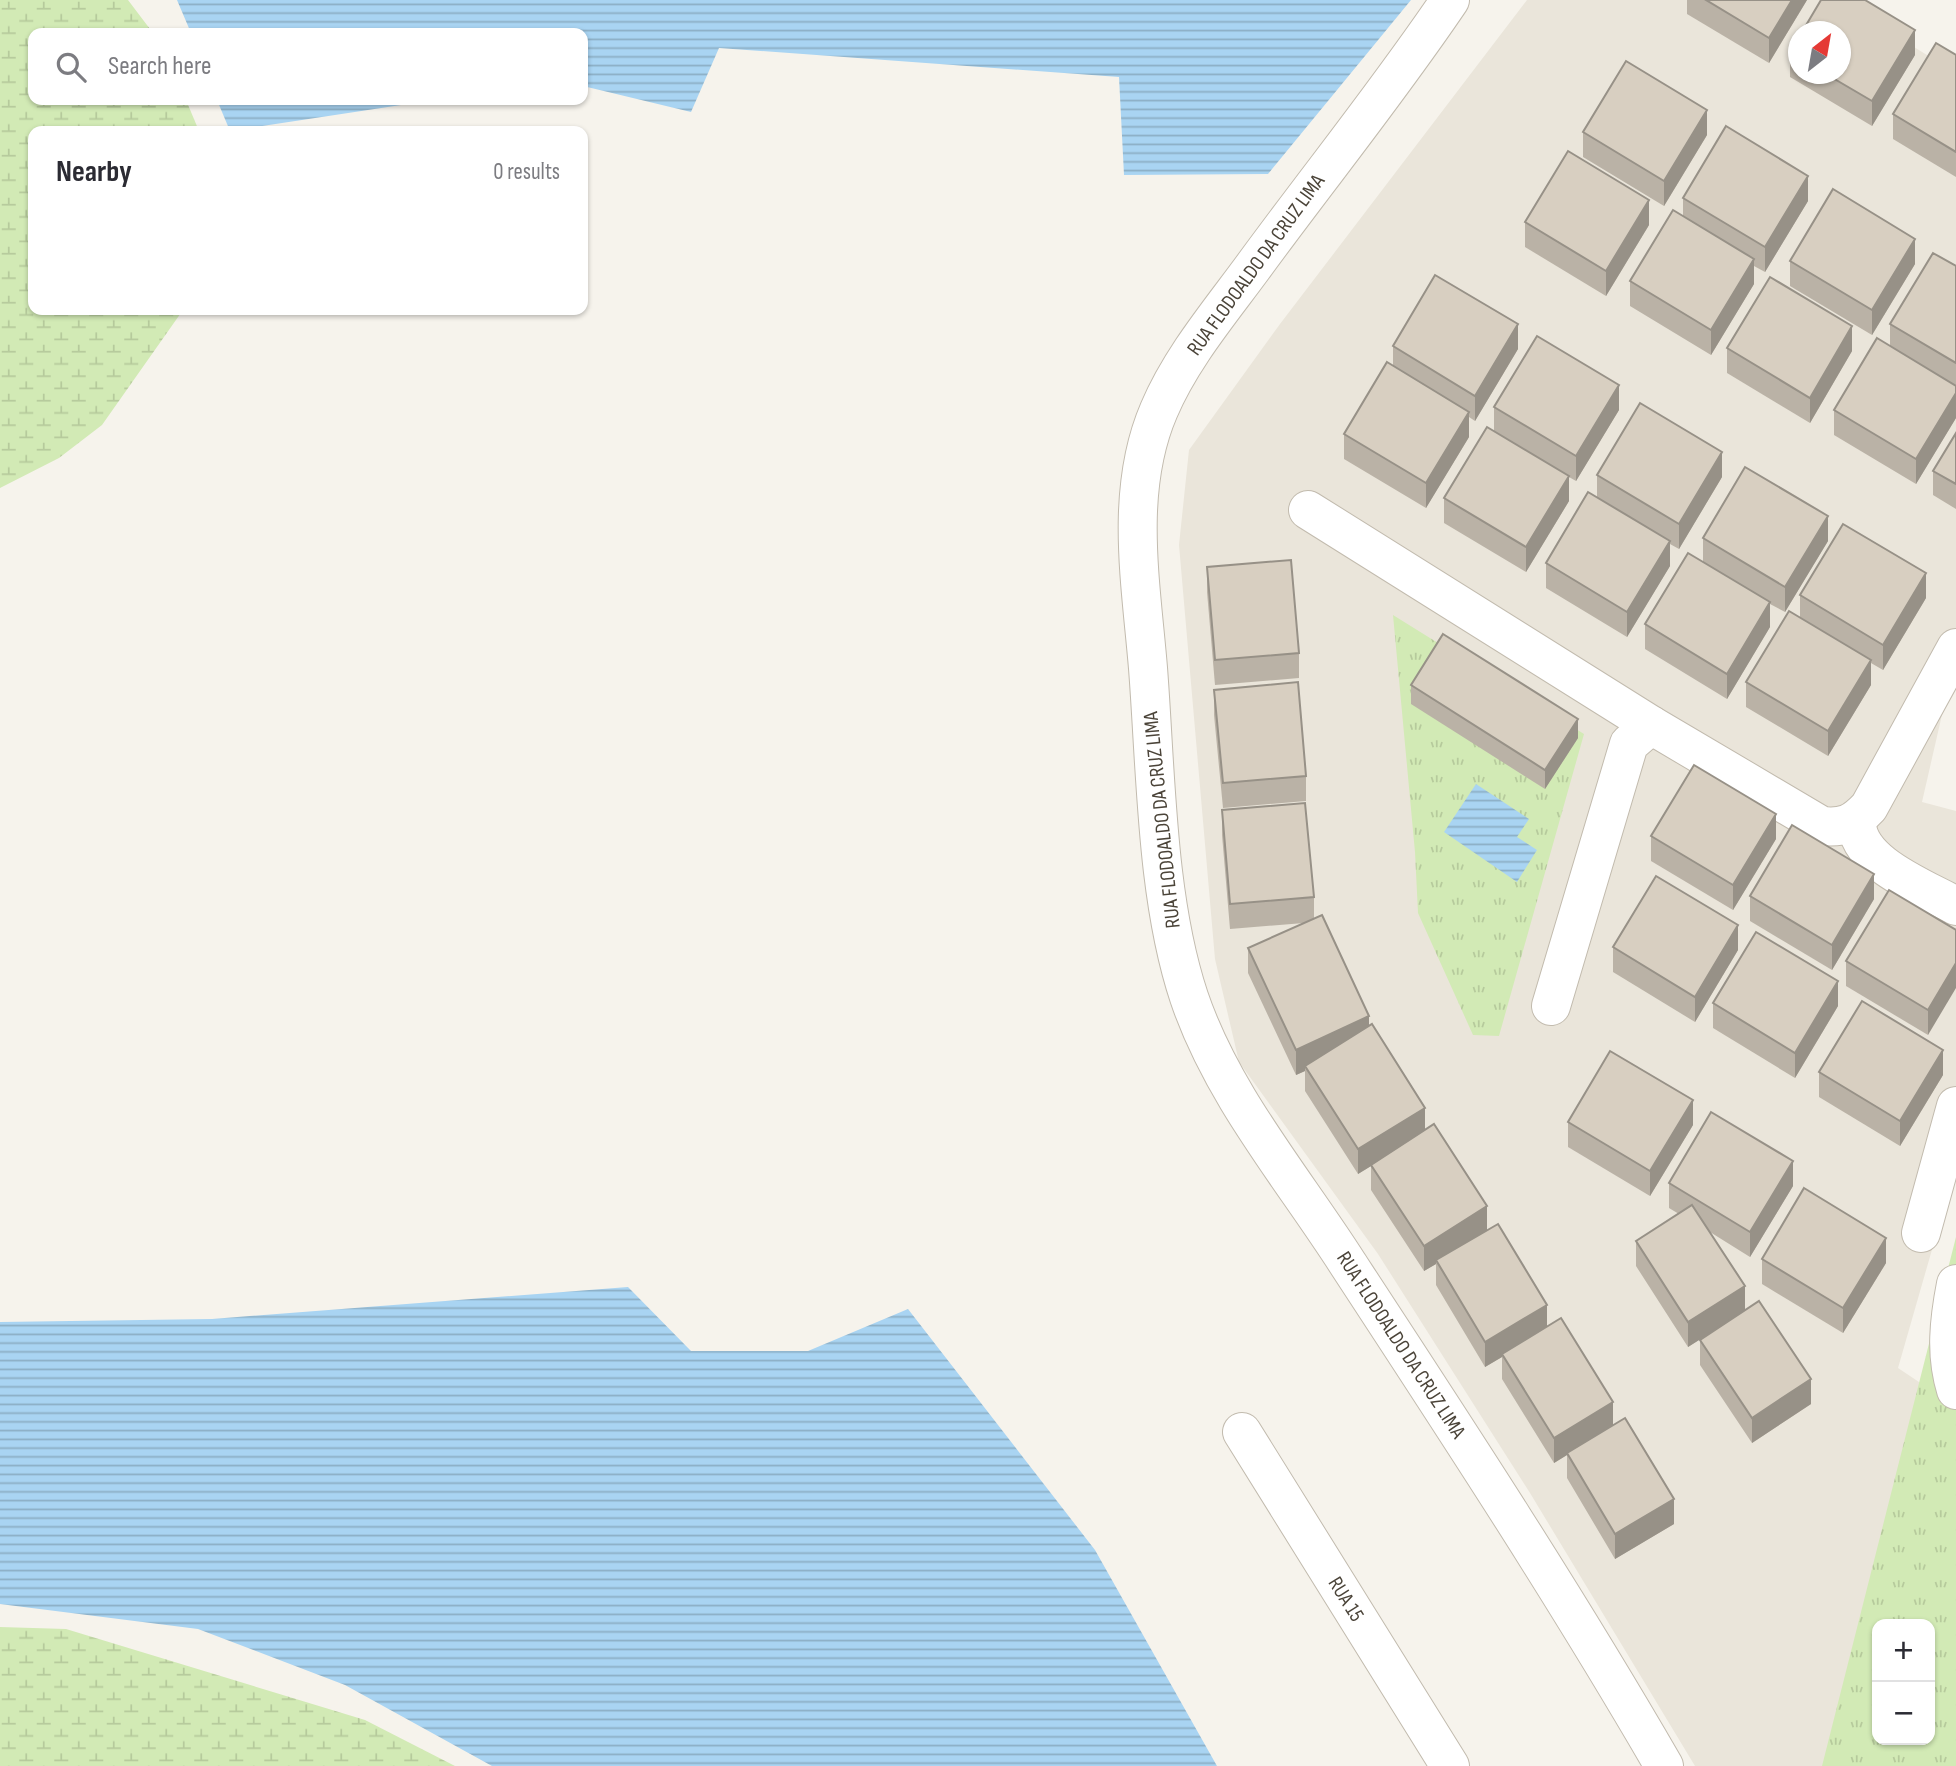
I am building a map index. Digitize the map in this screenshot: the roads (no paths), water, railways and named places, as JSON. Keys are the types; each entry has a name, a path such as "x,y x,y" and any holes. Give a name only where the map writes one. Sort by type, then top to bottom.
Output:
{"street":[{"name":"RUA FLODOALDO DA CRUZ LIMA","path":"1450,0 1204,334 1160,407 1147,442 1139,491 1137,552 1164,872 1175,944 1189,998 1234,1092 1476,1461 1590,1641 1664,1766"},
{"path":"1308,510 1651,725 1822,826 1843,828 1857,820 1869,807 1956,648"},
{"path":"1551,1006 1629,744 1651,725"},
{"path":"1857,820 1856,832 1866,852 1956,906"},
{"path":"1921,1233 1956,1106"},
{"path":"1956,1284 1950,1314 1948,1366 1956,1390"},
{"name":"RUA 15","path":"1242,1432 1450,1766"}],"water":[{"path":"177,0 1411,0 1268,174 1124,175 1119,77 719,48 691,112 588,87 588,28 189,28"},
{"path":"219,105 401,105 263,126 228,126"},
{"path":"1476,784 1529,819 1517,837 1537,850 1517,882 1444,832"},
{"path":"628,1287 691,1351 808,1351 908,1309 1095,1550 1217,1766 492,1766 345,1685 198,1629 0,1604 0,1322 212,1319"}]}
